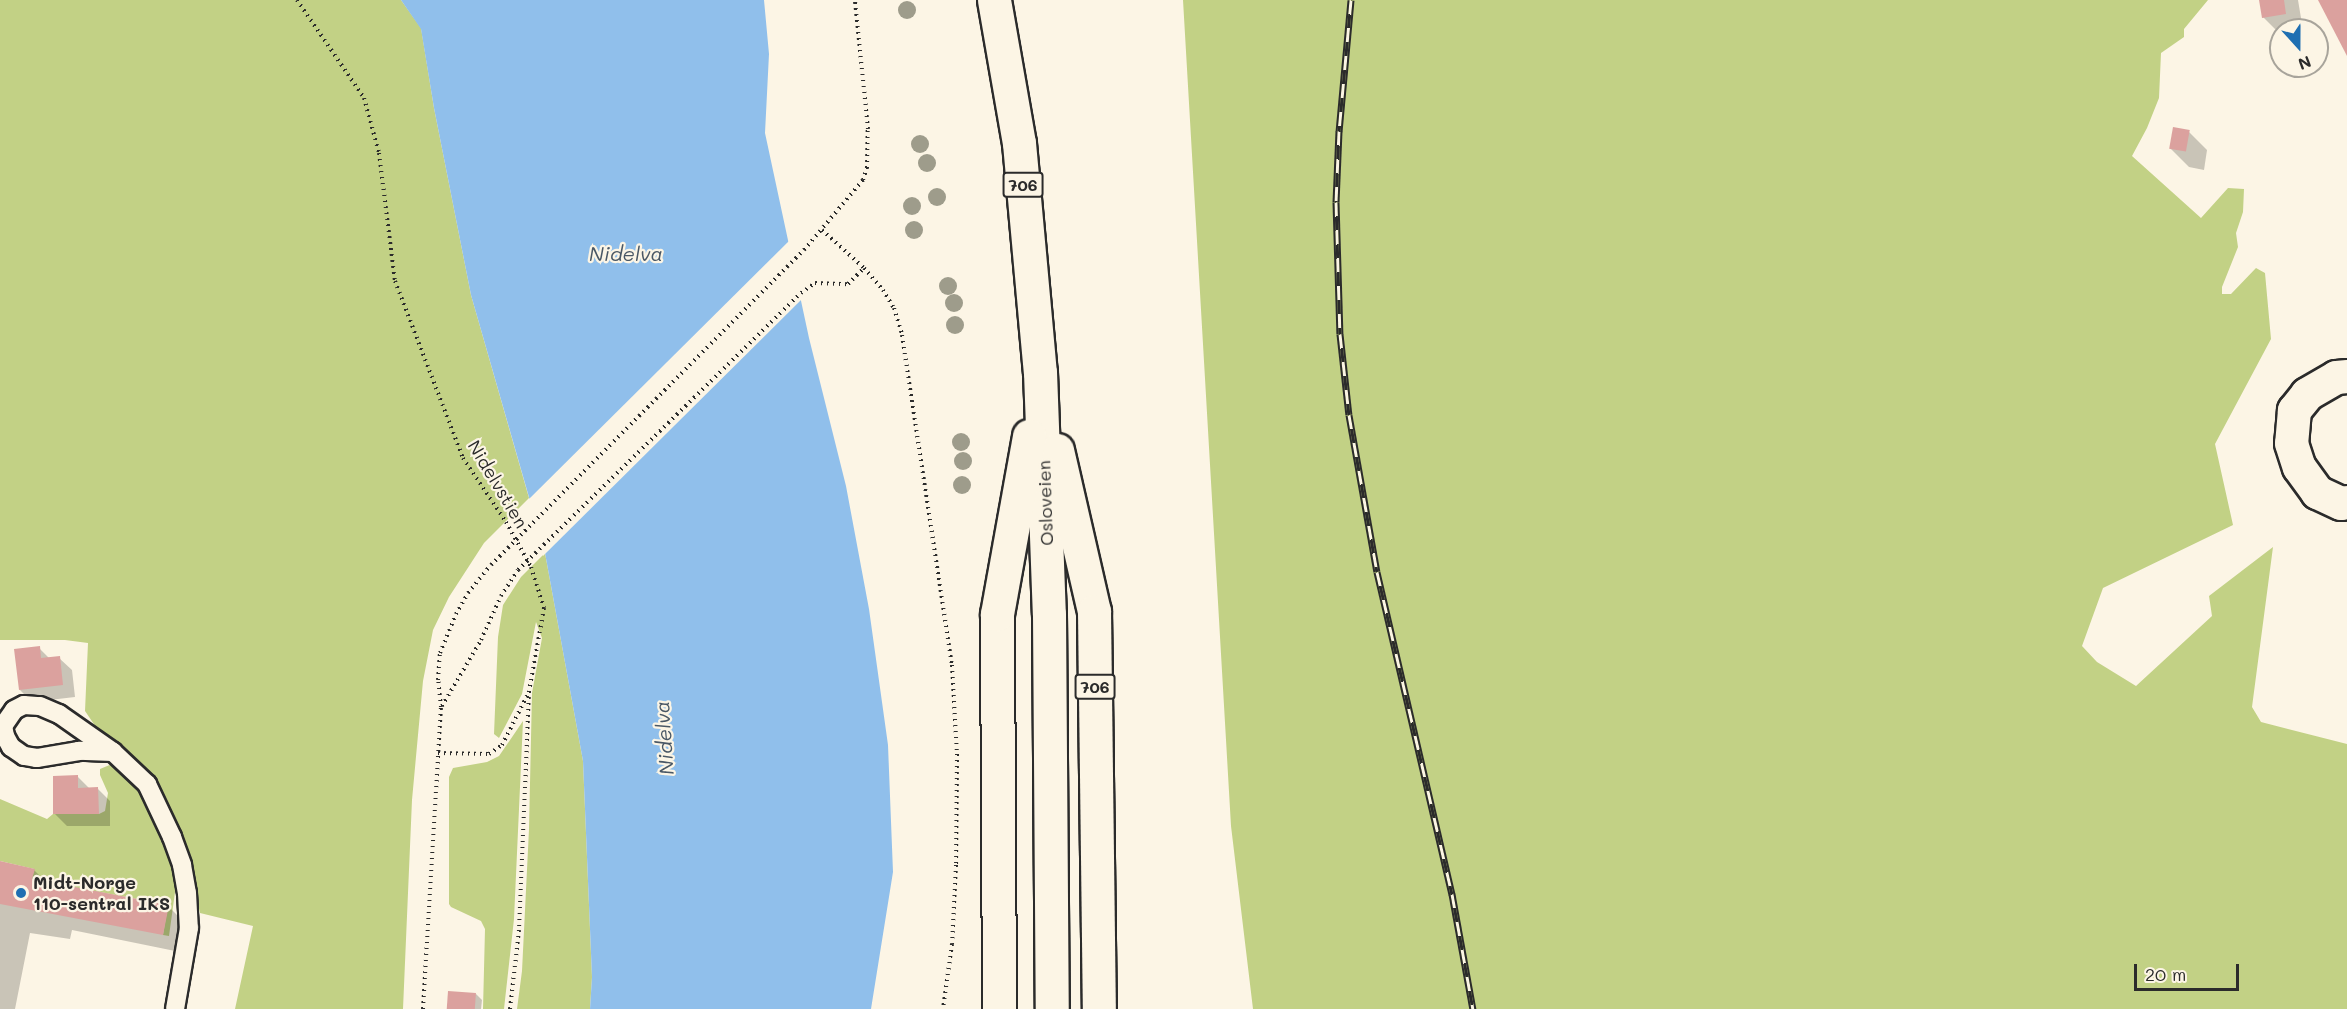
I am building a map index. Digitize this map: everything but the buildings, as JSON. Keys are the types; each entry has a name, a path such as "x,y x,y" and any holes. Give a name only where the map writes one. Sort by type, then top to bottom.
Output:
{"main road":[{"name":"Osloveien","path":"994,0 1019,143 1040,372 1049,614 1052,1009"},
{"path":"999,1009 998,614 1040,372"},
{"name":"706","path":"1040,372 1094,611 1099,1009"},
{"path":"2347,376 2336,377 2307,394 2294,410 2292,443 2299,467 2317,492 2341,503 2347,502"}],"lane":[{"path":"112,752 79,752 37,758 24,756 11,747 3,726 14,710 24,705 40,706 59,714 112,752 147,784 163,813 182,865 189,928 175,1009"}],"path":[{"name":"Nidelvstien","path":"297,0 364,99 379,153 395,281 463,458 503,518 535,577 544,608 529,691 519,930 510,1009"},
{"path":"423,1009 441,707 438,680 440,653 462,603 491,565 804,250 863,180 869,155 855,0"},
{"path":"822,230 864,268 894,308 902,335 952,665 957,754 956,865 952,944 943,1009"},
{"path":"441,707 481,640 501,596 518,570 793,301 815,283 848,284 864,268"},
{"path":"438,753 489,754 502,745 529,691"}],"green space":[{"path":"0,0 401,0 421,28 434,108 471,295 529,498 484,543 449,597 433,630 423,681 412,800 403,1009 235,1009 253,926 200,913 182,838 151,777 102,736 85,711 88,643 65,640 0,640"},
{"path":"1183,0 2208,0 2184,29 2184,37 2161,53 2159,98 2132,156 2201,218 2228,188 2244,189 2243,212 2236,233 2238,247 2222,287 2222,294 2231,294 2256,268 2265,273 2271,339 2215,444 2233,525 2103,588 2082,646 2097,662 2136,686 2212,616 2209,596 2273,547 2252,707 2261,722 2347,744 2347,1009 1253,1009 1231,826"},
{"path":"545,553 583,761 592,977 590,1009 517,1009 522,971 529,829 532,693 542,638 536,622 522,694 499,738 494,734 498,637 503,605 521,577"},
{"path":"523,721 514,919 504,1009 483,1009 485,929 481,921 449,904 449,777 453,768 487,762 499,756"},
{"path":"112,764 121,767 144,792 171,857 176,885 169,936 163,935 168,905 32,879 34,869 0,861 0,799 47,819 53,814 99,814 105,811 108,793 100,775 100,769"}],"water":[{"name":"Nidelva","path":"401,0 764,0 769,54 765,133 809,338 846,486 869,609 888,745 893,872 871,1009 590,1009 592,977 583,761 545,553 471,295 434,108 421,29"}],"pier":[{"path":"791,239 803,298 543,556 527,501"}],"railway":[{"path":"1351,0 1339,131 1336,202 1340,334 1349,415 1377,572 1452,894 1473,1009"}],"place":[{"name":"Midt-Norge 110-sentral IKS","path":"21,893"}]}
